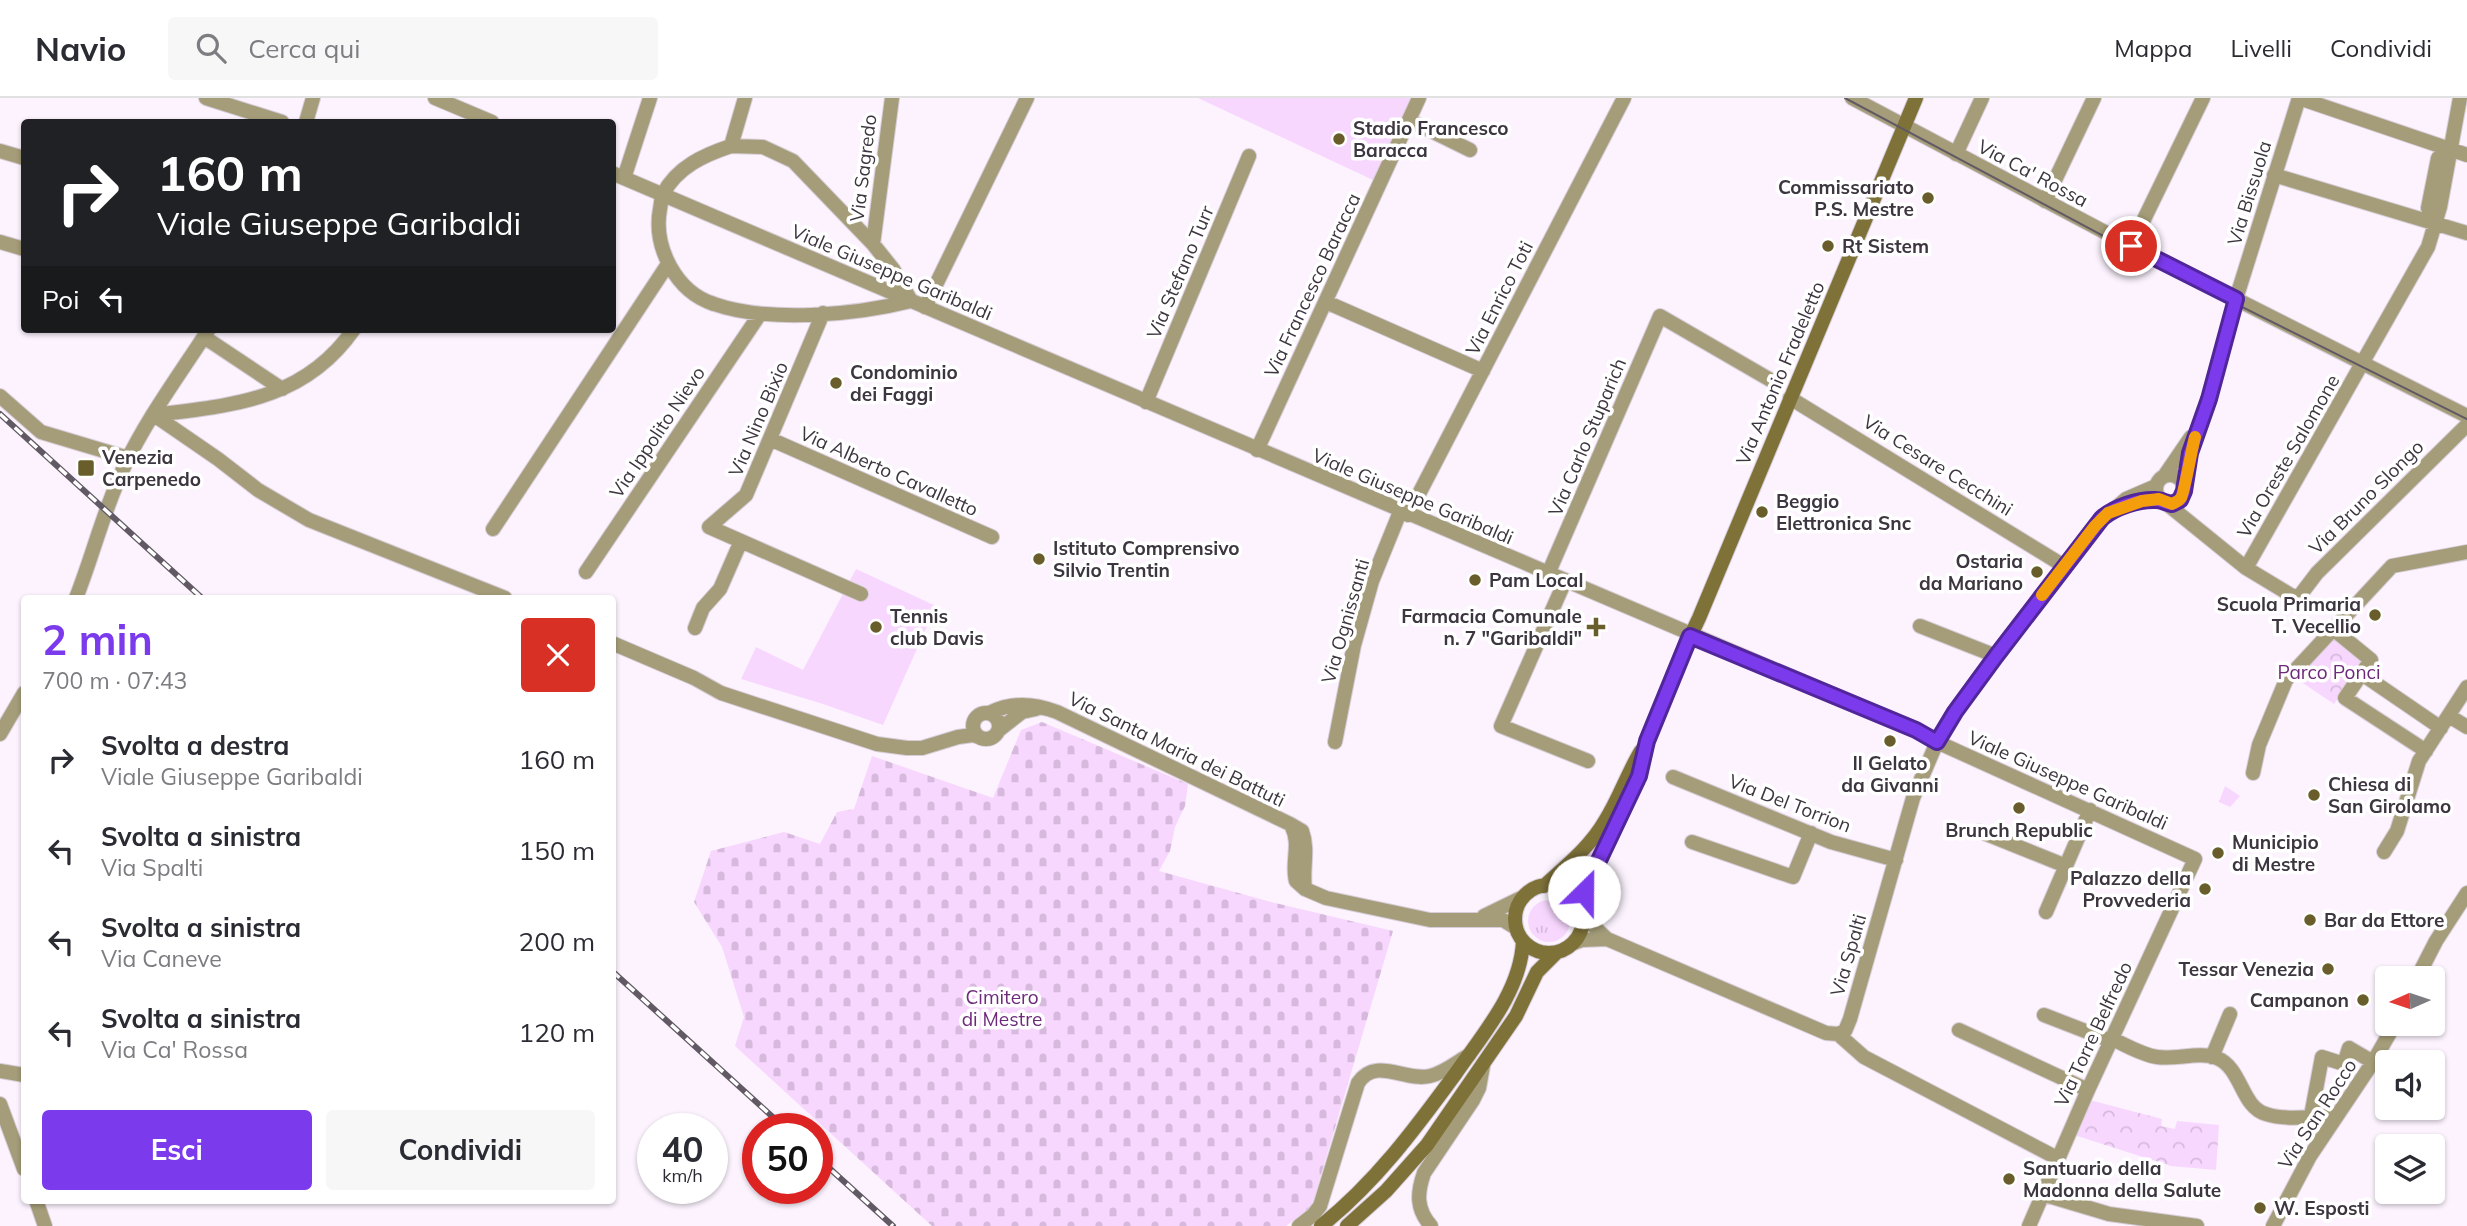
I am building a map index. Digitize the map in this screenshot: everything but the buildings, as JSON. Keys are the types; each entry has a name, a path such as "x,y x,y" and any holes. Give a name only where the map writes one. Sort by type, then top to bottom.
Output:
{"main road":[{"name":"Via Antonio Fradeletto","path":"1647,741 1916,98"},
{"path":"1321,1226 1355,1197 1406,1140 1493,1020 1518,972 1520,935 1517,907 1529,892 1544,886 1572,862 1596,835 1647,741"},
{"path":"1347,1226 1415,1160 1516,1016 1537,972 1556,953 1574,943 1583,926 1582,910 1590,876 1639,776 1647,741"},
{"path":"1544,886 1564,889 1582,910"},
{"path":"1520,935 1538,952 1556,953"}],"street":[{"path":"206,98 272,119"},
{"path":"307,119 313,98"},
{"path":"435,98 485,119"},
{"path":"618,176 650,98"},
{"path":"732,146 745,98"},
{"name":"Via Sagredo","path":"873,244 892,98"},
{"path":"925,307 1027,98"},
{"name":"Via Francesco Baracca","path":"1257,450 1419,98"},
{"name":"Via Enrico Toti","path":"1404,513 1483,371 1624,98"},
{"name":"Via Ca' Rossa","path":"1852,98 2131,246 2467,416"},
{"path":"1956,154 1982,98"},
{"path":"2045,201 2094,98"},
{"path":"2131,246 2203,98"},
{"path":"2299,98 2467,155"},
{"name":"Via Bissuola","path":"2197,427 2209,399 2236,299 2299,98"},
{"name":"Via Oreste Salomone","path":"2246,568 2428,247 2436,225 2460,98"},
{"path":"1409,120 1470,150"},
{"path":"732,146 763,147 793,161 873,244 893,269 911,301 877,310 760,314 712,304 687,289 668,264 659,239 658,218 662,195 680,172 703,155 732,146"},
{"path":"0,151 21,157"},
{"name":"Via Stefano Turr","path":"1146,402 1249,156"},
{"path":"2274,175 2467,233"},
{"name":"Viale Giuseppe Garibaldi","path":"618,176 1690,636 1916,730 2195,859"},
{"path":"0,242 21,248"},
{"path":"494,529 668,264"},
{"path":"1326,302 1483,371"},
{"name":"Via Nino Bixio","path":"823,313 746,495 709,527 861,594"},
{"name":"Via Ippolito Nievo","path":"586,572 760,314"},
{"name":"Via Carlo Stuparich","path":"1548,574 1660,316 1774,382"},
{"path":"77,595 108,503 128,458 206,333 282,389"},
{"path":"154,415 240,404 282,389 318,368 351,333"},
{"path":"0,396 41,432 128,458"},
{"name":"Via Cesare Cecchini","path":"1790,398 2064,566"},
{"path":"154,415 218,459 258,491 309,520 497,595"},
{"name":"Via Bruno Slongo","path":"2246,568 2294,597 2301,594 2317,573 2467,425"},
{"path":"2162,491 2180,500 2197,427"},
{"path":"2162,491 2197,427"},
{"name":"Via Alberto Cavalletto","path":"770,439 992,537"},
{"path":"2162,491 2175,475 2184,489 2190,516 2205,534"},
{"path":"2162,491 2205,534 2246,568"},
{"name":"Via Spalti","path":"1838,1034 1845,1031 1850,1020 1913,798 1937,742 1955,712 1996,656 2108,513 2162,491"},
{"name":"Via Ognissanti","path":"1335,742 1361,619 1372,581 1404,513"},
{"path":"695,628 703,608 720,589 741,541"},
{"path":"2253,773 2259,745 2286,680 2392,566 2467,552"},
{"path":"1565,581 1501,726 1588,761"},
{"path":"1920,626 1996,656"},
{"path":"2336,627 2339,633 2371,660 2345,698 2426,751"},
{"path":"616,645 722,693 882,746 922,748 973,735 990,738 999,730 996,718 989,713 980,714 971,727 950,739"},
{"path":"2362,674 2445,722 2467,727"},
{"path":"2384,852 2397,831 2419,761 2467,687"},
{"path":"0,734 21,698"},
{"name":"Via Santa Maria dei Battuti","path":"989,713 1017,704 1048,709 1093,728 1290,824 1302,831 1307,846 1303,873 1305,889 1326,898 1430,920 1479,918"},
{"name":"Via Santa Maria dei Battuti","path":"999,730 1021,712 1048,709"},
{"path":"974,721 973,728 979,737"},
{"name":"Via Del Torrion","path":"1673,777 1831,842 1896,860"},
{"path":"2046,912 2090,810"},
{"path":"1979,831 2066,866"},
{"path":"1692,842 1793,877 1811,833"},
{"name":"Via Torre Belfredo","path":"2029,1226 2057,1158 2195,859"},
{"path":"2423,966 2467,893"},
{"path":"1479,918 1523,897"},
{"path":"1582,910 1607,939"},
{"path":"1479,918 1503,920 1520,935"},
{"path":"1574,943 1607,939 1826,1033 1838,1034 1864,1057 2057,1158"},
{"path":"2212,1057 2230,1014"},
{"path":"2044,1015 2156,1057 2219,1058 2231,1069 2257,1110 2276,1116 2336,1116"},
{"path":"1959,1030 2088,1090"},
{"name":"Via San Rocco","path":"2273,1226 2310,1156 2388,1036"},
{"path":"2311,1116 2322,1058 2344,1064 2349,1048 2373,1062"},
{"path":"1298,1226 1320,1206 1362,1077 1373,1071 1386,1070 1417,1077 1430,1076 1469,1055"},
{"path":"1431,1226 1419,1207 1420,1185 1424,1173 1473,1100 1479,1088 1483,1066"},
{"path":"0,1071 21,1074"},
{"path":"0,1104 21,1161"},
{"path":"2042,1194 2109,1214 2197,1226"},
{"path":"37,1204 45,1226"}],"green space":[{"name":"Stadio Francesco Baracca","path":"1198,98 1411,98 1373,180"},
{"name":"Tennis club Davis","path":"856,569 936,606 883,725 741,679 756,647 803,670"},
{"name":"Parco Ponci","path":"2333,634 2365,660 2334,704 2294,677"},
{"name":"Cimitero di Mestre","path":"1042,722 1188,784 1185,806 1175,827 1170,851 1159,871 1271,902 1393,931 1313,1202 1286,1226 932,1226 833,1136 833,1113 808,1113 735,1046 744,1017 722,947 694,902 711,851 784,832 820,844 837,812 854,809 872,756 993,798 1021,730"},
{"path":"2225,786 2240,796 2230,807 2219,802"},
{"path":"1599,842 1578,892 1572,885 1561,881"},
{"path":"1549,900 1564,906 1570,921 1564,936 1549,942 1534,936 1528,921 1534,906"},
{"path":"2086,1099 2162,1119 2161,1126 2175,1129 2177,1121 2219,1125 2216,1170 2171,1166 2071,1134"}],"tram line":[{"path":"1845,98 2156,264 2467,419"}],"railway":[{"path":"0,414 199,595"},
{"path":"616,975 768,1113"},
{"path":"833,1172 893,1226"}],"slow traffic":[{"path":"2042,595 2108,513 2142,501 2159,499 2172,504 2180,500 2195,437"}],"place":[{"name":"Stadio Francesco Baracca","path":"1339,139"},
{"name":"Commissariato P.S. Mestre","path":"1928,198"},
{"name":"Rt Sistem","path":"1828,246"},
{"name":"Condominio dei Faggi","path":"836,383"},
{"name":"Venezia Carpenedo","path":"86,468"},
{"name":"Beggio Elettronica Snc","path":"1762,512"},
{"name":"Istituto Comprensivo Silvio Trentin","path":"1039,559"},
{"name":"Ostaria da Mariano","path":"2037,572"},
{"name":"Pam Local","path":"1475,580"},
{"name":"Scuola Primaria T. Vecellio","path":"2375,615"},
{"name":"Tennis club Davis","path":"876,627"},
{"name":"Farmacia Comunale n. 7 \"Garibaldi\"","path":"1596,627"},
{"name":"Il Gelato da Givanni","path":"1890,741"},
{"name":"Chiesa di San Girolamo","path":"2314,795"},
{"name":"Brunch Republic","path":"2019,808"},
{"name":"Municipio di Mestre","path":"2218,853"},
{"name":"Palazzo della Provvederia","path":"2205,889"},
{"name":"Bar da Ettore","path":"2310,920"},
{"name":"Tessar Venezia","path":"2328,969"},
{"name":"Campanon","path":"2363,1000"},
{"name":"Santuario della Madonna della Salute","path":"2009,1179"},
{"name":"W. Esposti","path":"2260,1208"}],"route":[{"path":"1584,892 1639,776 1647,741 1690,636 1916,730 1937,742 1955,712 1996,656 2102,518 2108,513 2142,501 2159,499 2172,504 2180,500 2197,427 2209,399 2236,299 2131,246"}]}
